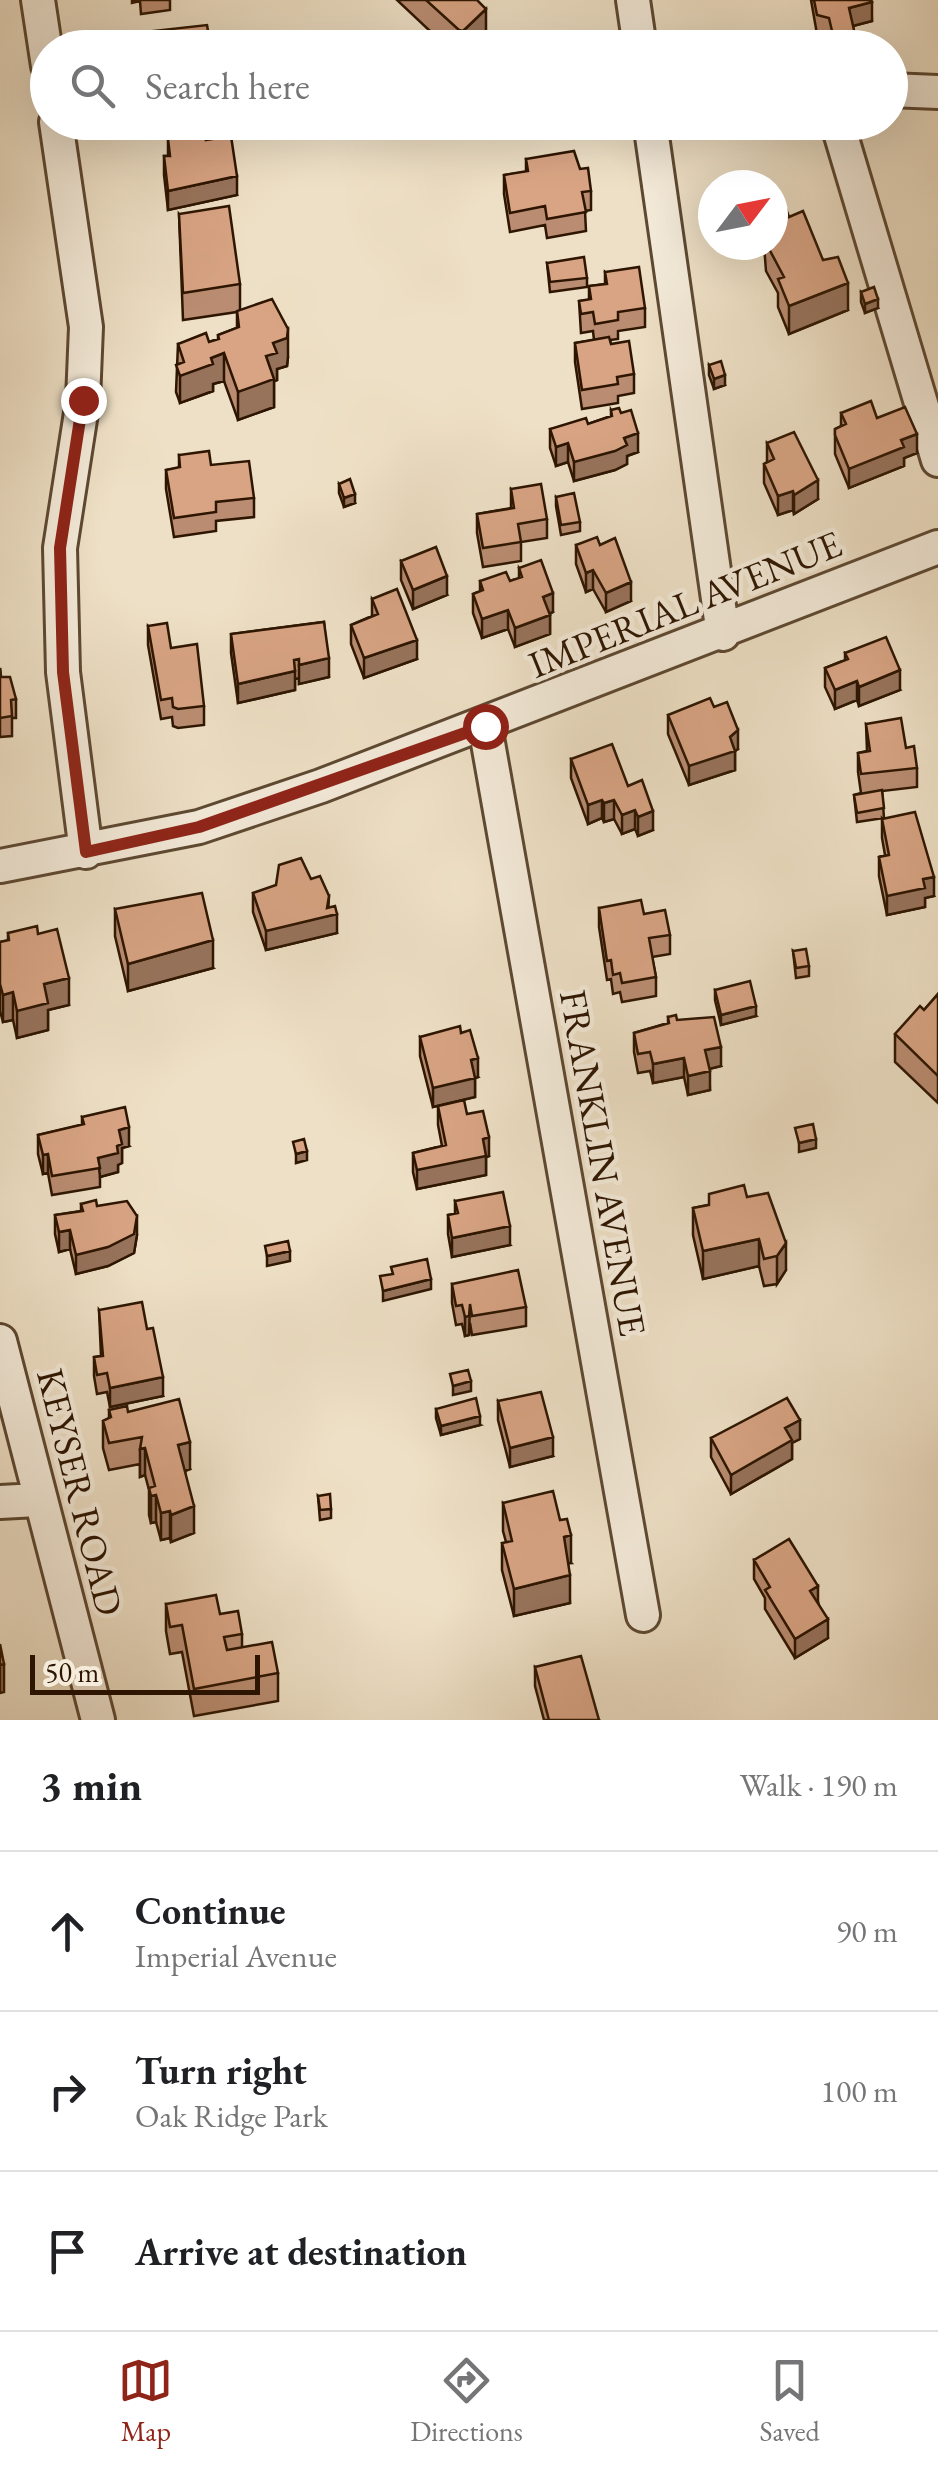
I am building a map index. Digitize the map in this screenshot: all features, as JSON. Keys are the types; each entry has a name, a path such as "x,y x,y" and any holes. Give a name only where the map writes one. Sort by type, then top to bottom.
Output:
{"street":[{"path":"38,0 43,30"},
{"path":"633,0 637,30"},
{"path":"908,91 938,92"},
{"path":"59,140 86,327 83,400 60,548 63,672 86,852"},
{"path":"653,140 723,634"},
{"path":"842,140 938,460"},
{"name":"IMPERIAL AVENUE","path":"0,866 199,827 485,726 938,547"},
{"name":"FRANKLIN AVENUE","path":"485,726 643,1614"},
{"name":"KEYSER ROAD","path":"0,1342 98,1720"},
{"path":"0,1502 38,1500"}],"building":[{"path":"426,0 477,0 486,9 464,30 459,30"},
{"path":"814,0 872,2 849,8 854,30 832,30 829,18 817,15"},
{"path":"207,25 208,30 162,30"},
{"path":"168,140 232,140 237,176 168,191 164,156 170,156"},
{"path":"574,151 580,169 588,168 591,191 582,192 586,212 547,219 545,206 510,213 504,175 528,171 526,159"},
{"path":"229,206 240,284 183,293 179,214"},
{"path":"803,211 823,260 838,257 848,283 789,306 778,279 784,277 775,260 788,260 788,214"},
{"path":"584,257 587,278 550,282 547,263"},
{"path":"639,267 645,308 618,312 618,320 595,324 593,312 581,314 579,301 591,299 589,286 607,284 605,272"},
{"path":"874,287 878,299 865,304 861,292"},
{"path":"272,299 288,329 287,338 273,343 277,353 266,356 274,379 238,392 224,353 211,358 213,364 180,376 176,365 184,362 178,344 206,333 209,342 219,339 218,335 239,327 237,311"},
{"path":"609,337 611,344 629,341 634,374 617,377 618,384 582,390 575,343"},
{"path":"721,361 725,375 714,379 709,365"},
{"path":"871,401 877,418 905,407 917,434 901,440 904,447 849,469 835,429 846,424 841,413"},
{"path":"619,408 621,413 631,410 638,433 624,438 627,445 574,462 568,443 556,447 550,429 586,418 588,424 612,416 611,410"},
{"path":"794,432 818,480 794,495 793,491 778,496 764,464 774,459 767,443"},
{"path":"209,451 211,465 249,461 254,498 216,502 216,512 174,518 166,470 180,467 179,455"},
{"path":"350,479 355,494 344,498 339,484"},
{"path":"541,484 547,519 518,524 521,542 483,548 477,514 514,508 511,489"},
{"path":"574,493 580,522 561,525 556,497"},
{"path":"597,537 600,545 615,538 631,582 606,593 593,570 586,573 576,545"},
{"path":"436,547 447,576 413,590 401,561"},
{"path":"541,560 553,593 543,597 550,615 515,628 508,610 482,619 473,594 483,590 480,581 506,572 510,581 522,577 519,568"},
{"path":"397,589 417,640 364,658 351,625 378,614 372,599"},
{"path":"324,622 329,658 299,665 299,659 294,660 295,671 238,684 231,634"},
{"path":"167,623 171,648 197,644 204,706 178,709 173,707 172,698 161,700 148,626"},
{"path":"886,637 900,670 859,687 857,681 835,690 825,668 848,659 845,653"},
{"path":"0,668 1,677 10,677 16,699 11,700 12,716 0,718"},
{"path":"710,698 714,707 727,702 738,730 730,737 735,751 689,766 668,715"},
{"path":"901,718 906,748 914,746 917,768 861,774 858,753 870,751 866,724"},
{"path":"612,744 628,786 642,780 653,811 638,817 635,810 622,815 614,800 588,805 571,759"},
{"path":"882,790 884,808 857,813 854,795"},
{"path":"915,812 934,877 923,879 925,888 887,896 879,857 889,855 882,819"},
{"path":"301,858 311,879 320,876 329,896 327,908 335,906 337,914 266,931 253,893 276,885 279,865"},
{"path":"202,893 213,940 128,964 115,909"},
{"path":"641,900 644,914 665,910 670,935 649,938 656,977 622,983 620,973 613,975 611,960 607,961 599,908"},
{"path":"37,926 38,934 57,929 69,978 44,984 48,1003 17,1011 13,992 3,995 0,984 0,942 9,940 8,933"},
{"path":"806,949 809,966 796,968 793,951"},
{"path":"750,981 756,1006 721,1015 715,990"},
{"path":"938,994 938,1076 895,1034 920,1006 924,1010"},
{"path":"676,1015 677,1020 714,1017 721,1047 705,1050 710,1071 688,1076 684,1058 653,1064 650,1052 638,1054 634,1033 669,1023 668,1017"},
{"path":"460,1026 461,1033 470,1030 478,1058 471,1060 475,1078 433,1088 420,1037"},
{"path":"464,1100 467,1114 483,1111 489,1137 483,1139 486,1156 417,1170 413,1153 446,1145 438,1106"},
{"path":"125,1107 129,1127 119,1130 122,1144 117,1146 118,1153 98,1158 100,1168 52,1176 48,1154 43,1155 38,1135 84,1124 82,1117"},
{"path":"813,1124 816,1139 799,1143 795,1128"},
{"path":"304,1139 307,1151 296,1154 293,1142"},
{"path":"744,1185 747,1197 768,1193 786,1243 777,1256 764,1259 759,1239 703,1251 693,1208 709,1205 709,1194"},
{"path":"503,1192 510,1226 452,1238 448,1215 458,1213 455,1201"},
{"path":"96,1200 97,1206 127,1201 137,1216 134,1234 108,1247 76,1255 70,1230 59,1232 55,1215 83,1211 81,1204"},
{"path":"288,1241 290,1251 267,1256 265,1246"},
{"path":"427,1259 431,1279 383,1291 380,1276 393,1274 391,1267"},
{"path":"518,1270 526,1307 472,1316 470,1304 469,1316 465,1317 462,1305 456,1306 452,1284"},
{"path":"142,1302 147,1329 153,1328 163,1377 110,1388 107,1373 97,1375 94,1357 103,1356 99,1310"},
{"path":"468,1370 471,1381 453,1386 450,1374"},
{"path":"541,1392 553,1437 510,1448 498,1401"},
{"path":"476,1398 480,1416 441,1426 436,1409"},
{"path":"787,1398 800,1420 785,1428 792,1440 731,1475 711,1438"},
{"path":"179,1399 190,1442 178,1445 194,1506 171,1515 170,1511 161,1513 156,1495 151,1496 149,1488 155,1486 145,1448 140,1449 142,1437 109,1443 103,1421 111,1417 109,1410 127,1406 128,1412"},
{"path":"553,1491 560,1520 567,1519 571,1535 564,1537 570,1575 514,1589 502,1543 512,1541 503,1503"},
{"path":"330,1494 331,1509 320,1510 318,1496"},
{"path":"789,1539 818,1586 810,1591 828,1619 795,1639 765,1590 770,1587 754,1560"},
{"path":"216,1595 220,1614 238,1611 242,1634 224,1637 227,1650 272,1642 278,1673 194,1689 182,1625 170,1627 166,1604"},
{"path":"581,1656 599,1720 549,1720 535,1667"}],"route":[{"path":"83,400 60,548 63,672 86,852 199,827 485,726"}]}
